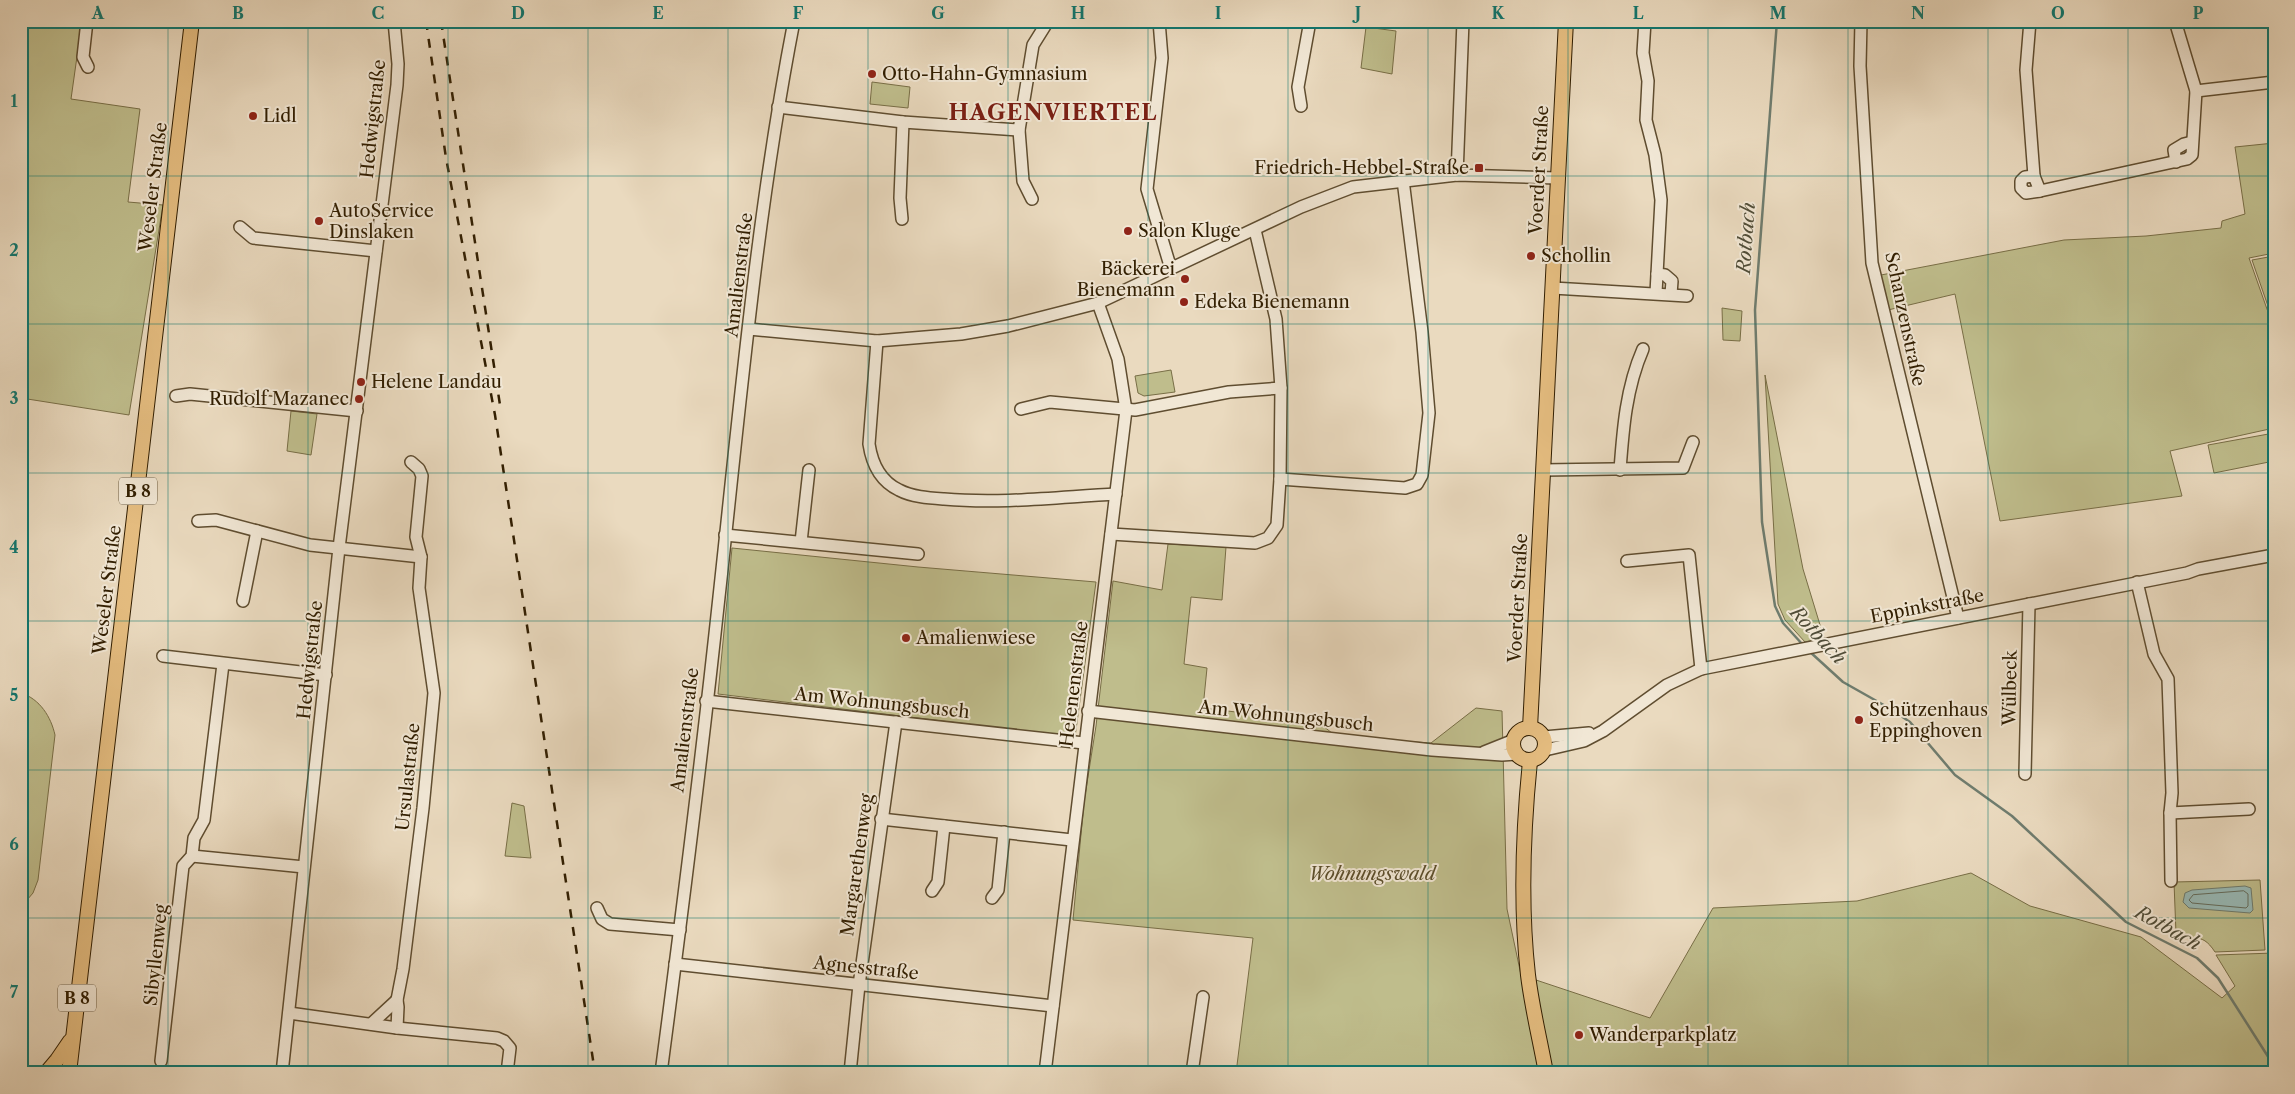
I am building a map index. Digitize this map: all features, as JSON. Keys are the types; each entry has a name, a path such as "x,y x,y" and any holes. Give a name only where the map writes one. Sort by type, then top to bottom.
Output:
{"main road":[{"name":"Weseler Straße","path":"68,1073 86,941 172,179 192,21"},
{"name":"Voerder Straße","path":"1530,728 1566,21"},
{"path":"1530,728 1538,731 1544,743 1539,758 1530,761 1522,759 1515,747 1520,731 1530,728"},
{"path":"1530,761 1524,892 1525,933 1528,976 1546,1073"},
{"path":"46,1073 58,1060 72,1038"}],"street":[{"path":"87,21 83,57 88,67"},
{"name":"Hedwigstraße","path":"282,1073 339,548 398,85 394,21"},
{"name":"Amalienstraße","path":"661,1073 680,930 749,329 778,107 794,21"},
{"path":"1032,199 1023,181 1019,130 1034,45 1048,21"},
{"path":"1159,21 1162,58 1147,189 1171,269"},
{"path":"1301,106 1298,87 1310,21"},
{"path":"1457,175 1463,21"},
{"path":"1645,21 1643,52 1648,81 1646,120 1655,155 1661,200 1656,293"},
{"name":"Schanzenstraße","path":"1861,21 1861,76 1872,263 1958,618"},
{"path":"2030,21 2026,70 2034,176 2040,191"},
{"path":"2034,176 2023,179 2021,188 2029,194 2176,162 2174,150 2192,142 2196,91 2175,21"},
{"path":"2196,91 2274,82"},
{"path":"778,107 903,122 1019,130"},
{"path":"902,219 900,198 903,122"},
{"path":"749,329 877,341 961,334 1008,326 1098,303 1301,207 1353,186 1457,175 1557,178"},
{"path":"1280,479 1405,488 1416,484 1422,475 1429,412 1422,332 1403,180"},
{"path":"240,227 253,238 376,251"},
{"path":"1111,534 1255,543 1268,538 1277,525 1280,479 1281,388 1276,319 1255,230"},
{"path":"1657,274 1665,275 1672,281 1671,294"},
{"path":"1553,288 1687,296"},
{"name":"Helenenstraße","path":"1045,1073 1126,410 1118,359 1098,303"},
{"path":"877,341 869,444 877,471 899,491 922,497 975,502 1116,494"},
{"path":"1620,470 1625,414 1636,365 1643,349"},
{"path":"1021,409 1050,402 1135,410 1230,392 1281,388"},
{"path":"176,396 190,394 357,411"},
{"path":"1543,470 1683,468 1693,442"},
{"name":"Ursulastraße","path":"397,1028 397,1000 403,969 423,808 434,693 419,588 421,557 416,537 422,476 420,469 411,462"},
{"path":"801,542 809,470"},
{"path":"198,522 216,520 310,545 421,557"},
{"path":"243,601 257,531"},
{"path":"725,535 918,554"},
{"path":"1626,561 1688,555 1701,669"},
{"name":"Eppinkstraße","path":"1544,743 1584,741 1603,732 1667,685 1701,669 2187,573 2198,569 2274,556"},
{"path":"2137,582 2154,654 2168,679 2172,793 2170,813 2172,881"},
{"name":"Wülbeck","path":"2025,774 2029,604"},
{"path":"163,656 326,675"},
{"name":"Sibyllenweg","path":"161,1060 183,866 192,856 194,838 204,820 223,664"},
{"name":"Am Wohnungsbusch","path":"706,701 1084,743"},
{"name":"Am Wohnungsbusch","path":"1088,711 1432,750 1480,754 1515,747"},
{"name":"Margarethenweg","path":"850,1073 880,819 896,722"},
{"path":"2170,813 2249,809"},
{"path":"880,819 1072,840"},
{"path":"932,891 938,882 944,826"},
{"path":"992,898 998,890 1004,832"},
{"path":"192,856 304,867"},
{"path":"597,908 602,919 610,924 680,930"},
{"name":"Agnesstraße","path":"675,964 1053,1006"},
{"path":"1192,1073 1203,997"},
{"path":"371,1024 397,1000"},
{"path":"289,1013 397,1028 497,1038 504,1041 510,1048 507,1073"}],"green space":[{"path":"21,21 82,21 71,99 140,109 128,202 163,205 129,415 21,398"},
{"path":"1366,27 1396,31 1392,74 1361,68"},
{"path":"872,82 910,87 908,108 870,104"},
{"path":"2274,143 2274,253 2249,258 2274,329 2274,428 2170,451 2182,496 2000,521 1955,294 1888,310 1881,275 2064,240 2146,236 2221,228 2222,221 2245,214 2235,147"},
{"path":"2274,256 2274,307 2269,309 2252,260"},
{"path":"1722,308 1742,311 1740,341 1723,340"},
{"path":"1171,370 1175,392 1144,396 1138,393 1135,376"},
{"path":"1765,375 1803,569 1824,638 1805,642 1785,620 1778,604"},
{"path":"291,411 317,414 311,455 287,451"},
{"path":"2274,433 2274,461 2214,473 2208,445"},
{"name":"Wohnungswald","path":"1168,544 1226,547 1222,600 1191,597 1184,664 1207,668 1203,708 1318,722 1337,737 1431,743 1476,708 1502,711 1507,909 1521,975 1650,1018 1713,908 1857,901 1971,873 2030,906 2141,937 2222,998 2235,986 2216,955 2274,953 2274,1073 1236,1073 1253,938 1073,920 1084,802 1096,726 1113,581 1162,590"},
{"name":"Amalienwiese","path":"732,548 918,567 1096,582 1075,737 718,694"},
{"path":"21,693 34,700 44,710 51,722 55,735 38,880 33,893 21,907"},
{"path":"512,803 524,806 531,858 505,856"},
{"path":"2260,880 2265,950 2215,952 2210,945 2201,939 2182,937 2176,934 2174,882"}],"water":[{"path":"2245,886 2251,888 2253,910 2250,913 2189,908 2183,902 2185,893 2192,890"}],"waterway":[{"name":"Rotbach","path":"1777,21 1755,310 1762,522 1775,606 1783,623 1803,645"},
{"name":"Rotbach","path":"1809,651 1843,682 1910,722 1955,775 2012,816 2126,922 2197,958 2218,978 2274,1066"}],"railway":[{"path":"426,21 446,158 495,415 595,1073"},
{"path":"441,21 500,405"}],"place":[{"name":"Otto-Hahn-Gymnasium","path":"872,74"},
{"name":"Lidl","path":"253,116"},
{"name":"Friedrich-Hebbel-Straße","path":"1479,168"},
{"name":"AutoService Dinslaken","path":"319,221"},
{"name":"Salon Kluge","path":"1128,231"},
{"name":"Schollin","path":"1531,256"},
{"name":"Bäckerei Bienemann","path":"1185,279"},
{"name":"Edeka Bienemann","path":"1184,302"},
{"name":"Helene Landau","path":"361,382"},
{"name":"Rudolf Mazanec","path":"359,399"},
{"name":"Amalienwiese","path":"906,638"},
{"name":"Schützenhaus Eppinghoven","path":"1859,720"},
{"name":"Wanderparkplatz","path":"1579,1035"}],"district":[{"name":"HAGENVIERTEL","path":"1053,112"}]}
